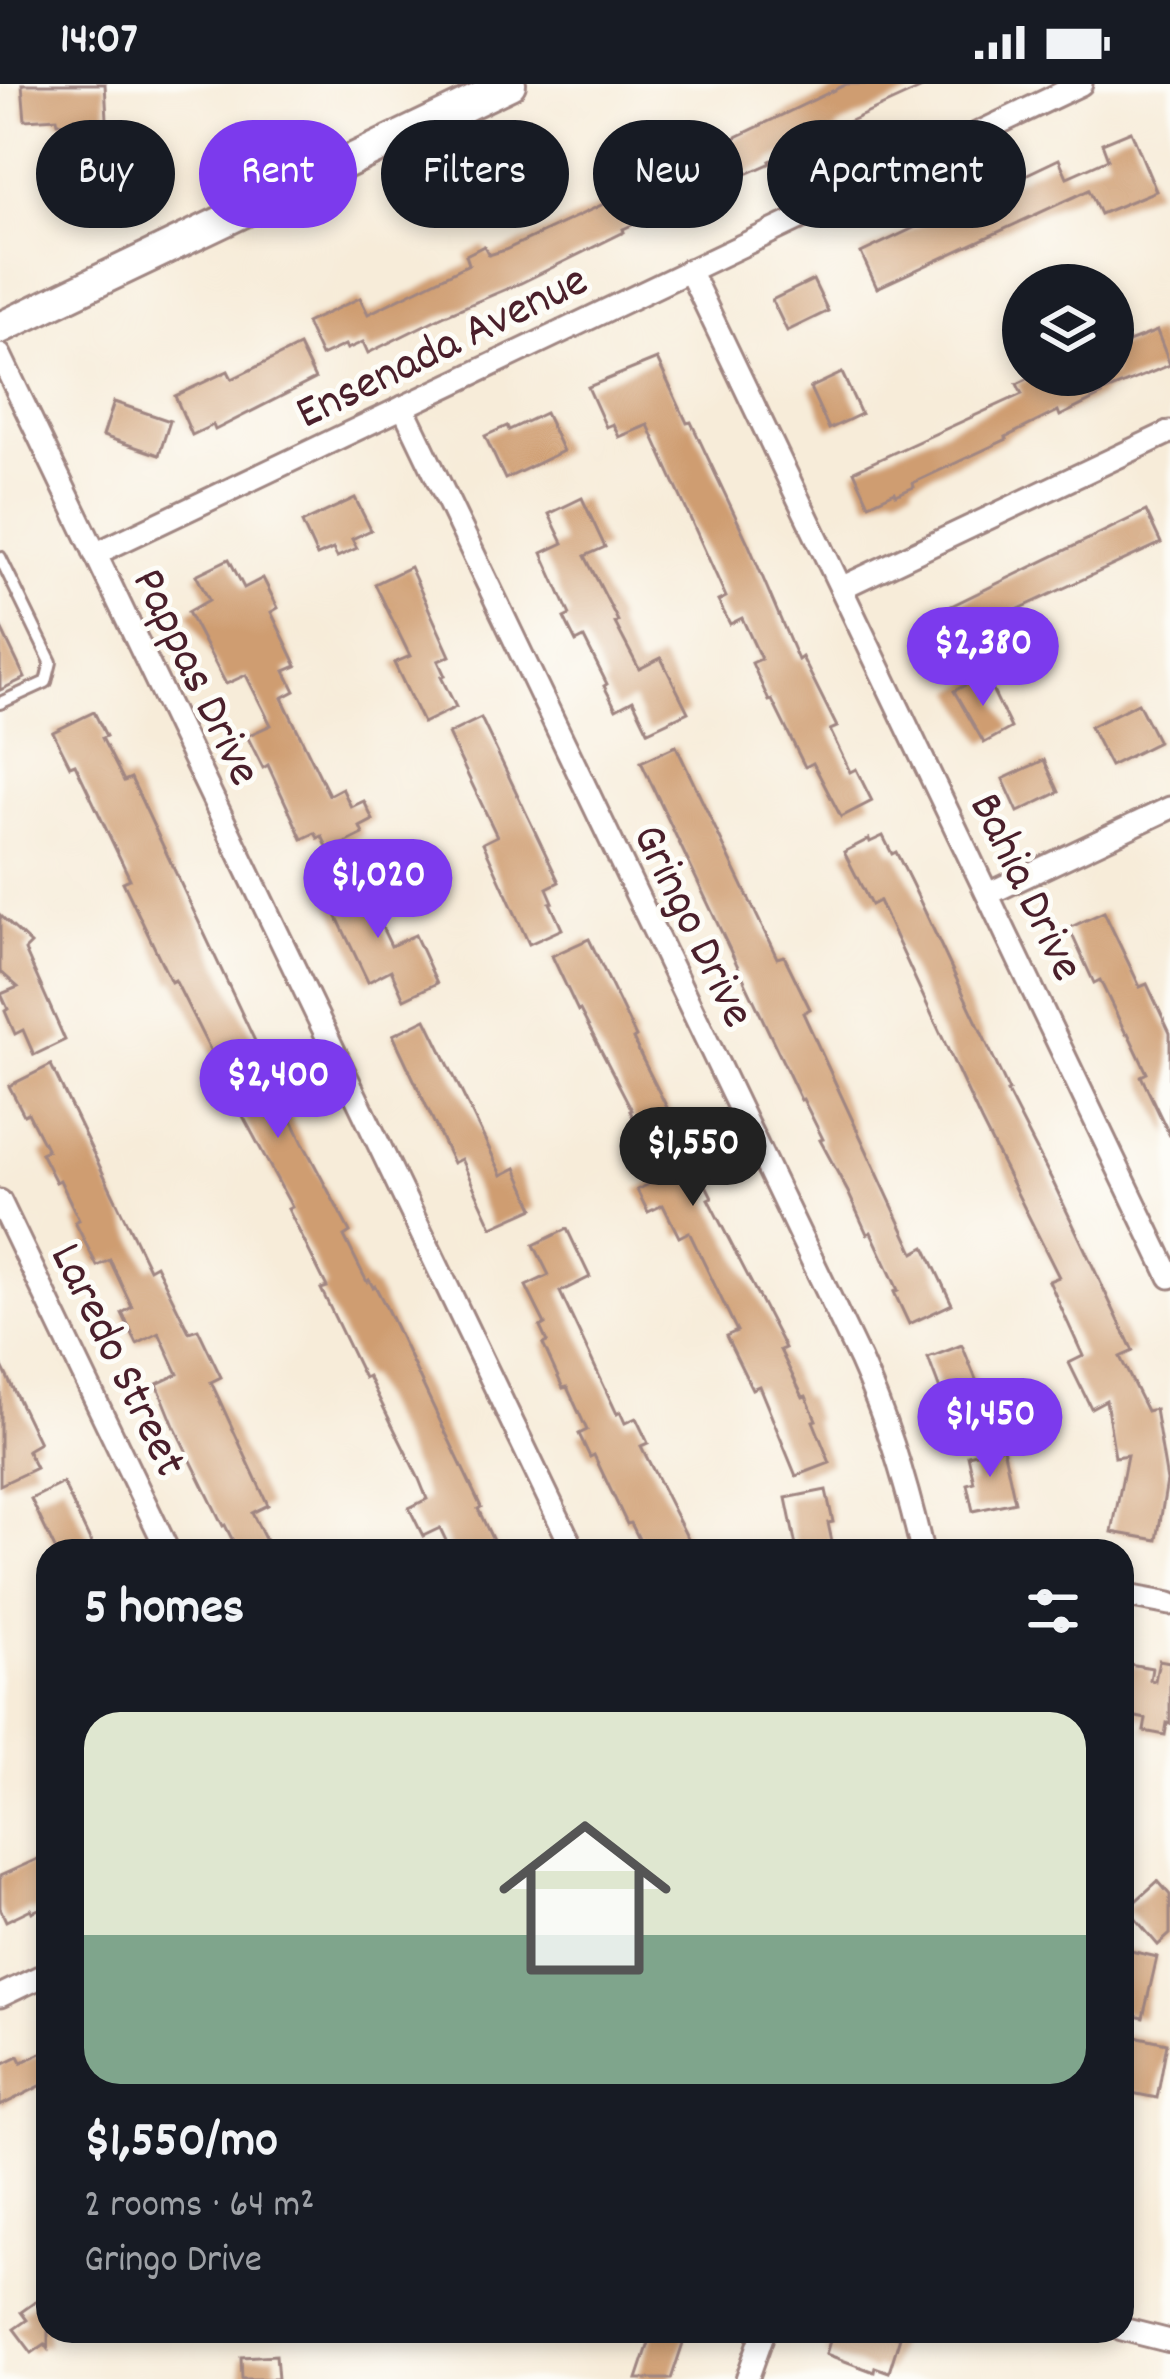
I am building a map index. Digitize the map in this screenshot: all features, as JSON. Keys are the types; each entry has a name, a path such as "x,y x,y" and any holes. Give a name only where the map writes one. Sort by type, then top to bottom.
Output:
{"main road":[{"path":"0,328 510,84"}],"street":[{"name":"Ensenada Avenue","path":"95,554 1082,84"},
{"name":"Bahia Drive","path":"689,270 1170,1277"},
{"name":"Pappas Drive","path":"0,355 568,1539"},
{"name":"Gringo Drive","path":"403,407 860,1360 902,1468 919,1539"},
{"path":"841,588 1170,432"},
{"path":"988,894 1170,808"},
{"name":"Laredo Street","path":"0,1201 162,1539"},
{"path":"1134,1597 1170,1604"},
{"path":"0,1996 36,1979"},
{"path":"1134,2332 1170,2341"},
{"path":"747,2379 760,2343"}],"lane":[{"path":"0,557 51,662 46,682 0,704"}],"building":[{"path":"22,84 105,84 107,119 25,120"},
{"path":"847,84 931,84 852,120 772,120"},
{"path":"767,122 767,165 743,175 743,134"},
{"path":"1131,131 1156,191 1100,214 1089,190 1026,219 1026,175 1059,159 1067,177 1108,159 1102,143"},
{"path":"593,209 593,228 625,228 521,283 368,353 363,342 321,356 306,323 360,298 368,314 469,264 466,255 484,246 489,255 552,228 569,228 569,220"},
{"path":"914,228 1007,228 877,288 861,253"},
{"path":"813,280 828,311 787,331 772,300"},
{"path":"1157,331 1170,365 1134,380 1134,340"},
{"path":"299,346 315,379 215,430 213,425 192,435 175,396 228,371 232,379"},
{"path":"657,359 748,543 798,660 802,657 837,727 830,730 850,772 856,769 872,801 841,817 813,763 805,767 769,701 752,663 761,659 742,618 730,624 718,601 726,597 648,425 619,437 613,424 606,427 588,387"},
{"path":"842,373 861,414 829,429 810,388"},
{"path":"1018,396 1100,396 1060,416 1058,411 913,483 914,487 869,504 854,471"},
{"path":"114,402 170,421 159,455 103,436"},
{"path":"545,413 563,451 505,479 485,436"},
{"path":"355,498 371,530 352,539 357,548 337,557 333,549 317,556 302,523"},
{"path":"582,498 605,547 585,556 615,623 639,669 661,658 688,712 648,731 633,700 616,709 584,638 576,642 564,618 570,615 542,553 563,543 549,514"},
{"path":"1146,511 1161,543 1008,614 1010,619 954,645 939,612"},
{"path":"229,559 244,588 263,578 278,608 271,612 297,666 285,671 295,691 282,698 329,795 342,788 351,807 364,801 373,820 360,827 363,834 329,851 322,836 315,833 302,839 268,765 263,768 247,736 271,725 246,675 226,684 188,612 209,600 196,575"},
{"path":"410,567 450,656 438,661 456,707 423,723 394,663 410,656 375,584"},
{"path":"0,626 25,678 0,690"},
{"path":"985,675 1011,728 984,743 954,691"},
{"path":"1138,703 1158,742 1110,766 1090,727"},
{"path":"94,712 124,781 131,778 302,1141 350,1232 344,1236 367,1282 375,1286 385,1305 492,1539 445,1539 440,1528 423,1536 409,1508 427,1499 419,1479 321,1289 327,1287 288,1209 292,1207 175,980 171,982 123,882 130,879 75,764 70,766 53,732"},
{"path":"481,718 559,882 547,888 562,929 529,944 483,843 497,836 448,734"},
{"path":"676,746 777,958 784,956 810,1009 803,1013 914,1253 925,1247 952,1304 909,1324 871,1232 867,1234 820,1140 641,762"},
{"path":"1044,760 1059,792 1018,812 1003,779"},
{"path":"883,836 912,884 1133,1351 1120,1357 1147,1411 1155,1409 1167,1481 1157,1540 1112,1532 1127,1455 1115,1457 1106,1400 1091,1408 1069,1363 1083,1356 1049,1281 1059,1277 879,901 871,905 844,852"},
{"path":"357,875 391,946 415,935 437,983 404,999 391,970 368,982 324,890"},
{"path":"1104,912 1140,987 1147,984 1170,1033 1170,1136 1141,1076 1147,1073 1128,1033 1100,980 1094,983 1069,928"},
{"path":"0,915 31,944 25,950 65,1040 34,1055 23,1030 15,1034 5,1011 1,994 18,987 0,971"},
{"path":"589,939 712,1197 708,1199 785,1348 780,1350 806,1396 830,1463 796,1476 759,1386 752,1389 726,1336 737,1331 689,1232 679,1237 663,1205 648,1212 637,1190 663,1177 552,956"},
{"path":"426,1019 502,1175 516,1168 534,1208 492,1227 461,1159 453,1163 393,1035"},
{"path":"51,1065 149,1269 156,1265 189,1332 198,1329 221,1377 211,1382 268,1505 252,1513 265,1539 232,1539 223,1526 157,1384 178,1374 159,1333 137,1344 122,1313 132,1307 110,1260 97,1266 60,1180 56,1182 41,1153 47,1150 9,1086"},
{"path":"567,1229 590,1277 560,1292 617,1414 625,1423 636,1418 648,1443 641,1446 688,1539 639,1539 594,1455 590,1457 579,1434 587,1430 543,1344 547,1342 540,1327 545,1324 526,1286 549,1275 534,1245"},
{"path":"962,1345 985,1402 950,1416 928,1358"},
{"path":"0,1362 39,1443 27,1450 36,1468 0,1485"},
{"path":"1003,1447 1015,1502 973,1511 968,1455"},
{"path":"63,1483 89,1539 50,1539 31,1499"},
{"path":"826,1490 831,1539 795,1539 786,1498"},
{"path":"1159,1660 1170,1662 1170,1724 1165,1735 1144,1731 1146,1719 1134,1716 1134,1665 1152,1668 1150,1680 1155,1681"},
{"path":"36,1860 36,1910 6,1921 0,1908 0,1876"},
{"path":"1158,1881 1170,1895 1170,1934 1158,1945 1134,1917 1134,1903"},
{"path":"1134,1952 1157,1957 1143,2018 1134,2016"},
{"path":"1134,2036 1167,2043 1157,2098 1134,2093"},
{"path":"19,2056 22,2062 36,2056 36,2088 0,2106 0,2065"},
{"path":"36,2301 36,2343 48,2343 48,2348 45,2344 32,2353 14,2329 27,2320 21,2312"},
{"path":"649,2343 683,2343 671,2379 637,2379"},
{"path":"829,2343 898,2343 889,2372 875,2367 874,2372 826,2354"},
{"path":"276,2355 278,2379 242,2379 241,2357"}]}
